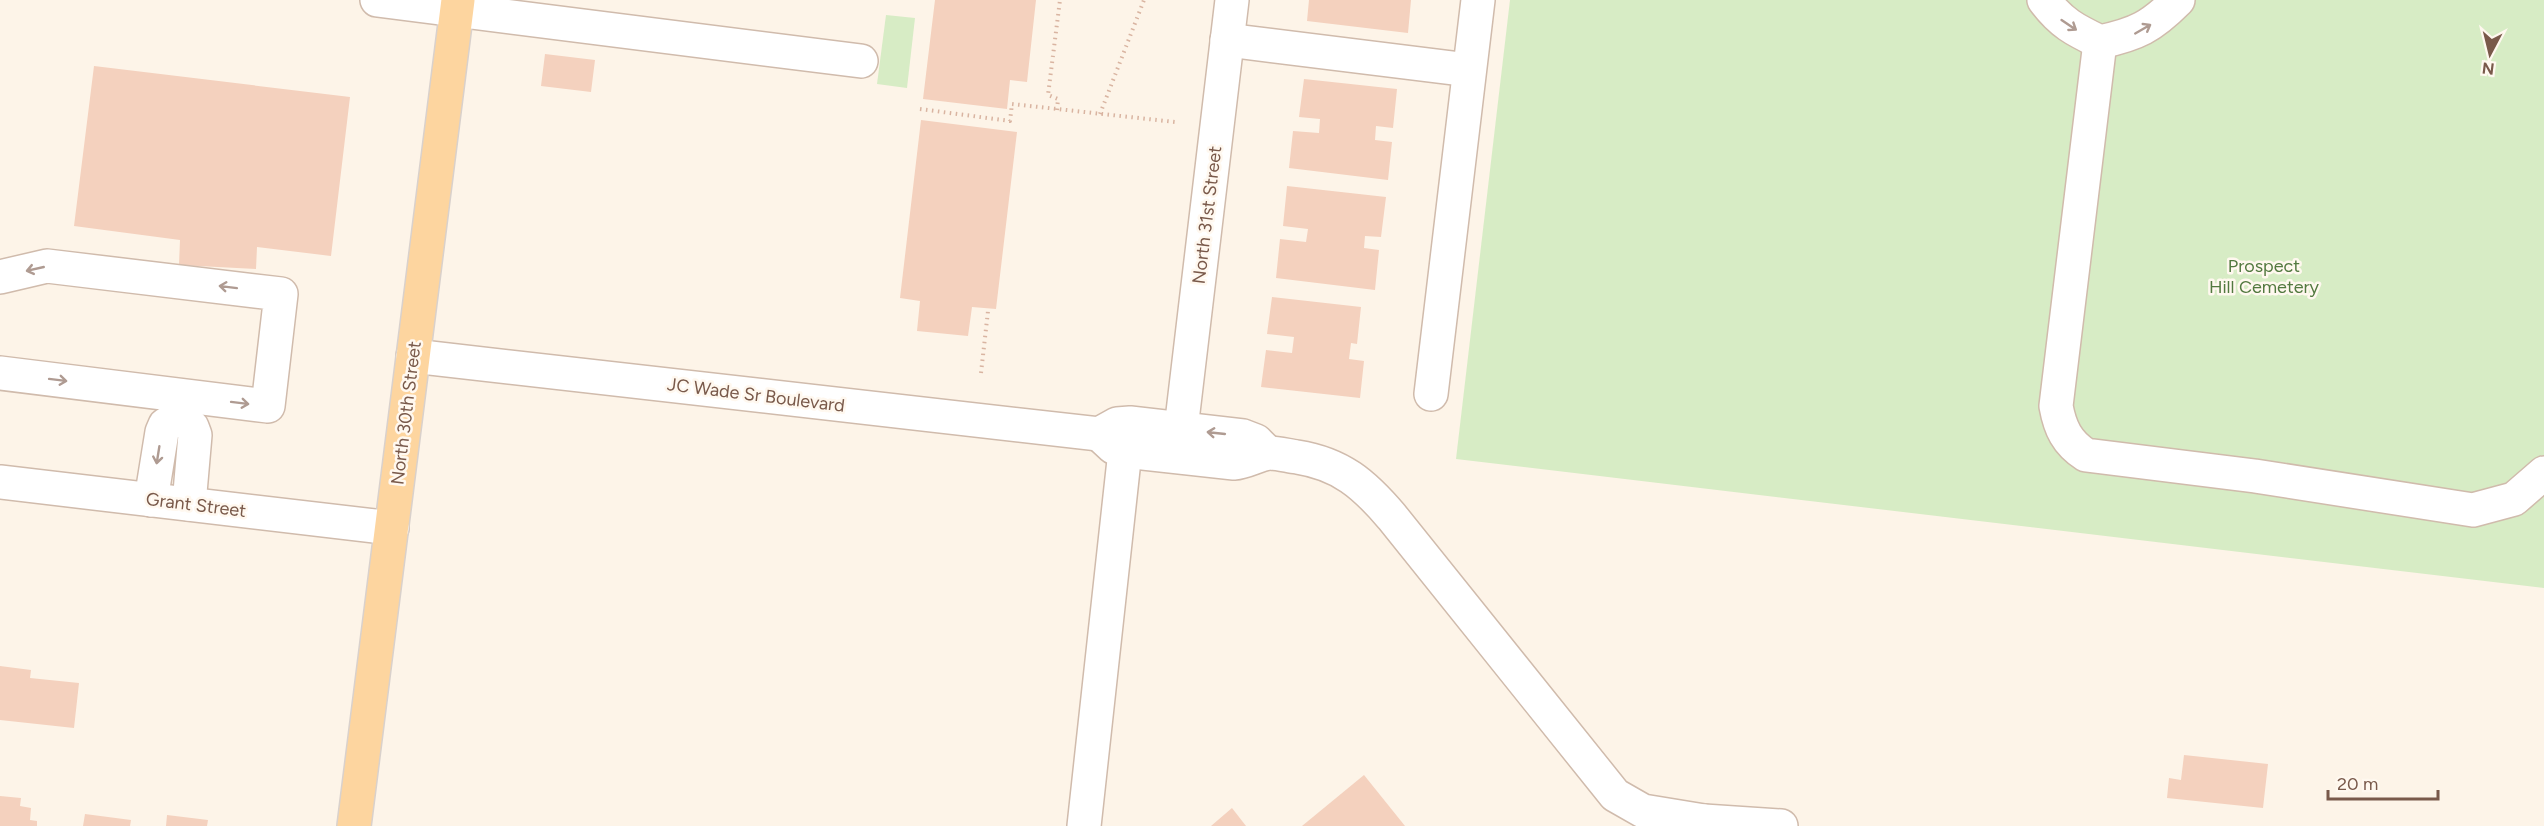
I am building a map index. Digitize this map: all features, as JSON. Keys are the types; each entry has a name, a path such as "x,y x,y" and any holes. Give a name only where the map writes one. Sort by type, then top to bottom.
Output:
{"main road":[{"name":"North 30th Street","path":"354,826 458,5"}],"street":[{"path":"377,0 458,5 861,61"},
{"name":"North 31st Street","path":"1181,429 1232,0"},
{"path":"1431,394 1478,0"},
{"path":"2044,0 2057,17 2070,28 2100,42 2134,34 2158,20 2178,0"},
{"path":"1227,40 1469,70"},
{"path":"2100,42 2056,406 2059,424 2072,446 2086,455 2255,476 2473,510 2495,506 2514,499 2544,473"},
{"path":"0,277 48,266 281,294 267,406 181,406 0,373"},
{"name":"JC Wade Sr Boulevard","path":"413,356 1112,443 1234,463 1249,461 1268,453 1327,463 1348,475 1374,496 1615,795 1643,811 1704,823"},
{"path":"151,500 162,432 181,406"},
{"path":"181,406 195,435 189,504"},
{"name":"JC Wade Sr Boulevard","path":"1112,443 1117,424 1130,423 1243,436 1256,441 1268,453"},
{"path":"1084,826 1112,443"},
{"name":"Grant Street","path":"0,482 392,528"},
{"path":"1704,823 1781,826"}],"path":[{"path":"1057,110 1058,99 1048,95 1060,0"},
{"path":"1100,114 1144,0"},
{"path":"920,109 1010,120 1012,104 1176,122"},
{"path":"981,373 988,311"}],"green space":[{"name":"Prospect Hill Cemetery","path":"1510,0 2544,0 2544,588 1456,459"},
{"path":"886,15 915,18 907,88 877,84"}],"building":[{"path":"935,0 1036,0 1027,82 1010,80 1007,109 923,99"},
{"path":"1309,0 1411,0 1408,33 1307,21"},
{"path":"545,54 595,60 591,92 541,86"},
{"path":"94,66 350,97 331,256 257,247 256,269 179,265 180,240 74,226"},
{"path":"1304,79 1397,89 1393,128 1376,126 1375,140 1392,142 1388,180 1289,168 1293,131 1319,133 1320,119 1299,117"},
{"path":"921,120 1017,132 996,309 972,307 968,336 917,331 920,301 900,298"},
{"path":"1287,186 1386,197 1381,237 1365,236 1364,248 1379,250 1375,290 1276,278 1280,239 1306,242 1308,229 1283,226"},
{"path":"1272,297 1361,307 1357,344 1351,343 1349,359 1364,361 1360,398 1261,387 1266,350 1292,353 1294,337 1267,334"},
{"path":"0,666 31,670 30,678 79,683 74,728 0,720"},
{"path":"2184,755 2268,764 2263,808 2167,798 2169,778 2181,780"},
{"path":"1364,775 1405,826 1302,826"},
{"path":"0,796 21,798 20,806 31,808 30,820 37,821 37,826 0,826"},
{"path":"1232,808 1246,826 1211,826"},
{"path":"85,814 131,820 130,826 83,826"},
{"path":"167,815 208,820 207,826 166,826"}]}
